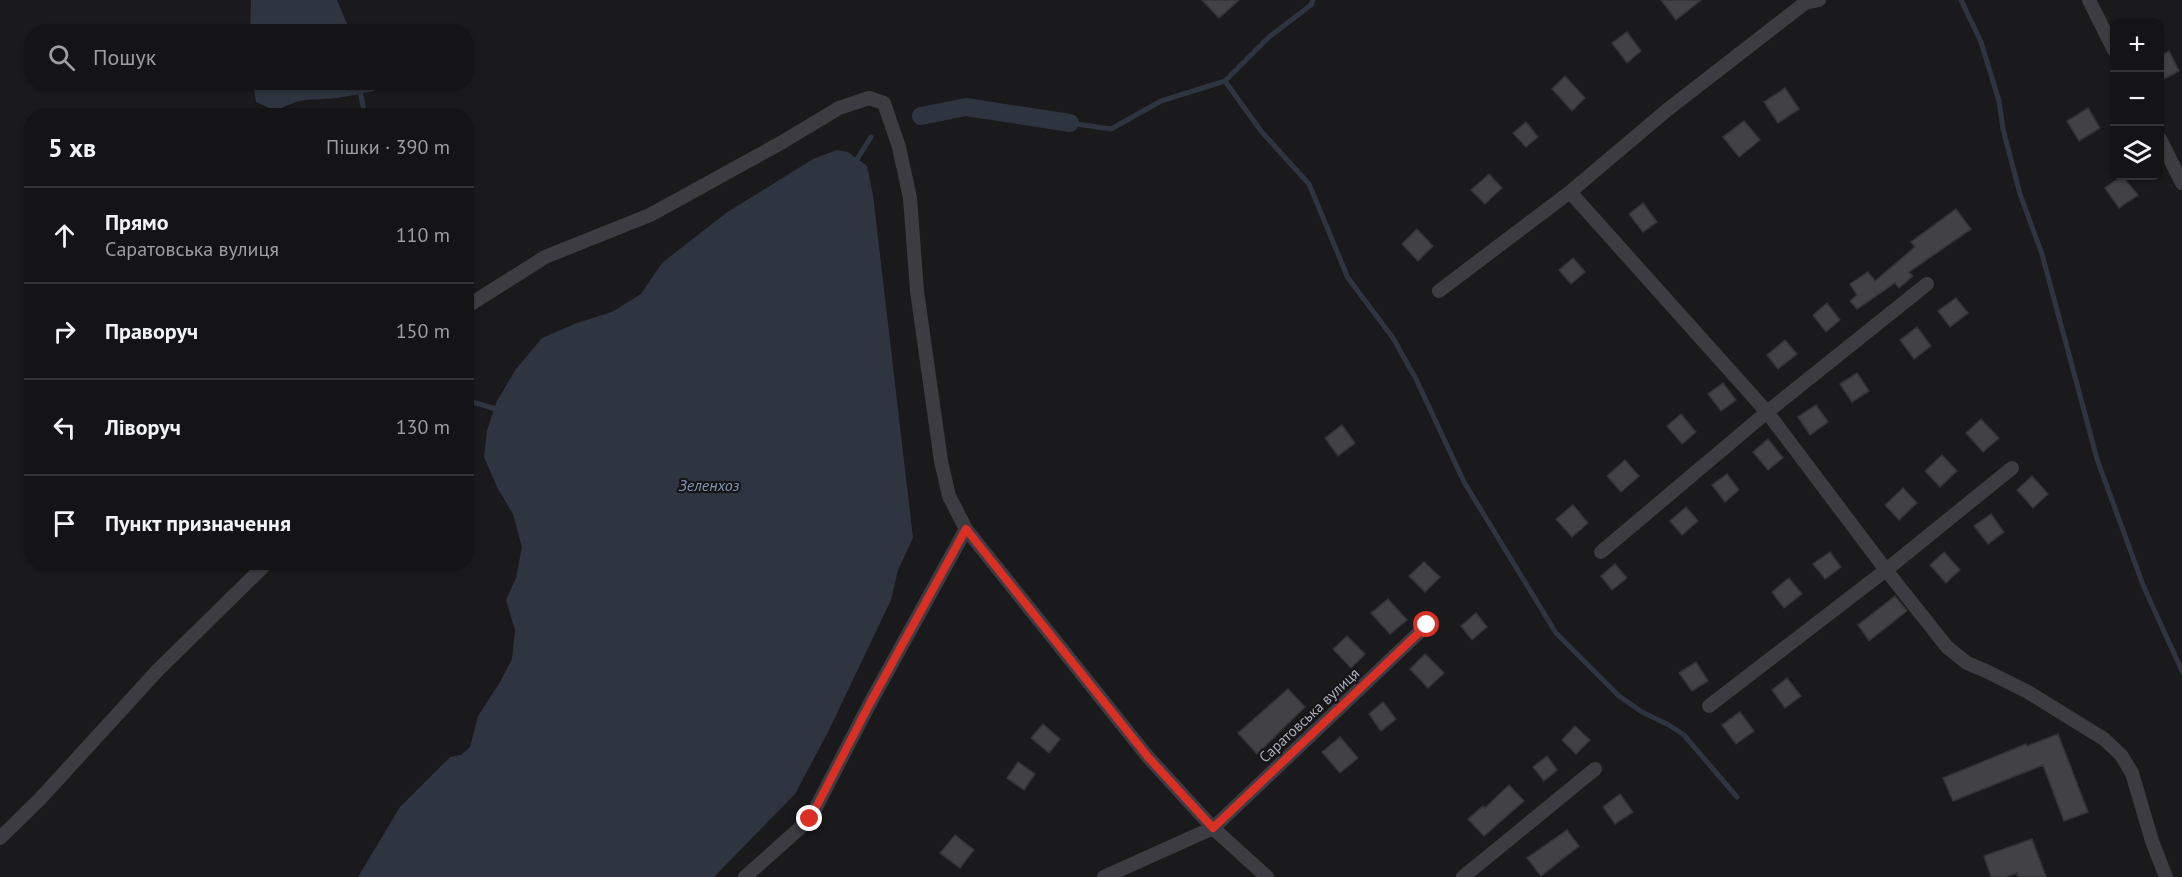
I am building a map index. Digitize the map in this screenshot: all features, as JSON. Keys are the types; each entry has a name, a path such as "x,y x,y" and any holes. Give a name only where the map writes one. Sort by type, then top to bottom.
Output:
{"street":[{"path":"1439,291 1570,192 1667,110 1805,3 1819,0"},
{"path":"2089,0 2110,40"},
{"path":"474,302 545,257 650,215 839,108 869,98 884,103 899,147 910,198 917,291 941,461 949,496 966,529 1148,757 1213,828 1267,877"},
{"path":"2164,147 2182,183"},
{"path":"1570,192 1767,411 1886,570 1947,647 1967,663 2037,698 2104,739 2121,755 2132,773 2152,841 2166,877"},
{"path":"1601,552 1767,411 1927,284"},
{"path":"1709,706 1886,570 2012,468"},
{"path":"745,877 810,819 869,705 966,529"},
{"path":"0,838 40,799 157,671 260,570"},
{"name":"Саратовська вулиця","path":"1104,877 1213,828 1427,625"},
{"path":"1463,877 1595,769"}],"water":[{"path":"251,0 337,0 347,24 250,24"},
{"path":"254,90 374,90 336,98 300,101 281,108 269,108 256,102"},
{"name":"Зеленхоз","path":"837,150 848,152 867,166 873,195 913,538 898,570 891,600 828,732 795,794 714,877 358,877 400,807 450,757 461,755 470,747 478,716 512,659 515,630 506,600 516,578 522,547 513,514 498,489 484,457 487,430 497,401 516,369 542,338 577,323 612,312 641,294 662,263 726,213 813,159"}],"building":[{"path":"1202,0 1239,0 1219,18"},
{"path":"1661,0 1701,0 1676,20"},
{"path":"1627,32 1641,51 1627,63 1612,43"},
{"path":"2169,51 2179,71 2164,79 2164,72 2164,54"},
{"path":"1565,76 1585,98 1572,111 1552,89"},
{"path":"1785,88 1799,109 1778,123 1764,102"},
{"path":"2088,108 2100,128 2079,141 2067,121"},
{"path":"1744,121 1760,140 1739,157 1723,137"},
{"path":"1526,122 1538,137 1526,147 1513,133"},
{"path":"1489,174 1502,188 1485,204 1471,190"},
{"path":"2116,180 2125,180 2138,195 2119,208 2105,188"},
{"path":"1643,203 1657,222 1643,232 1629,214"},
{"path":"1956,209 1971,229 1909,272 1913,276 1899,288 1895,283 1857,309 1850,301 1857,295 1850,284 1868,272 1875,281 1915,247 1911,242"},
{"path":"1417,229 1433,246 1418,261 1402,244"},
{"path":"1573,258 1585,272 1571,284 1559,270"},
{"path":"1956,298 1968,313 1950,327 1938,311"},
{"path":"1827,303 1840,320 1826,332 1813,315"},
{"path":"1917,327 1931,346 1914,359 1900,340"},
{"path":"1785,340 1797,354 1778,369 1767,355"},
{"path":"1857,373 1869,391 1852,402 1840,384"},
{"path":"1723,383 1736,400 1721,411 1708,394"},
{"path":"1816,405 1828,422 1810,435 1798,417"},
{"path":"1681,414 1696,432 1682,444 1667,426"},
{"path":"1981,419 1999,438 1983,452 1966,433"},
{"path":"1342,425 1355,443 1338,456 1325,438"},
{"path":"1768,439 1783,458 1768,470 1753,452"},
{"path":"1942,455 1957,471 1940,487 1925,471"},
{"path":"1625,460 1639,476 1621,492 1607,476"},
{"path":"1727,474 1739,490 1725,502 1712,485"},
{"path":"2032,476 2048,494 2033,508 2017,490"},
{"path":"1903,488 1917,503 1899,520 1885,505"},
{"path":"1573,505 1588,523 1572,537 1556,519"},
{"path":"1686,507 1698,521 1682,535 1670,521"},
{"path":"1991,514 2004,532 1988,544 1974,526"},
{"path":"1830,552 1841,567 1825,579 1813,564"},
{"path":"1944,552 1960,570 1946,583 1930,565"},
{"path":"1424,562 1440,577 1425,592 1409,576"},
{"path":"1615,564 1627,578 1612,590 1601,576"},
{"path":"1789,578 1802,594 1784,608 1772,592"},
{"path":"1895,596 1907,611 1869,641 1858,625"},
{"path":"1388,599 1407,620 1390,634 1371,613"},
{"path":"1476,613 1487,627 1472,640 1461,626"},
{"path":"1347,636 1365,654 1351,668 1333,649"},
{"path":"1425,654 1444,673 1428,688 1410,669"},
{"path":"1696,662 1708,681 1692,691 1679,673"},
{"path":"1787,678 1801,696 1785,708 1772,690"},
{"path":"1288,689 1305,707 1257,754 1238,733"},
{"path":"1383,702 1396,719 1381,731 1369,714"},
{"path":"1740,712 1754,731 1736,744 1722,725"},
{"path":"1043,724 1060,739 1049,753 1031,738"},
{"path":"1575,726 1590,740 1576,754 1562,740"},
{"path":"2058,734 2088,812 2064,821 2043,765 1953,801 1943,778 2026,744 2027,746"},
{"path":"1340,737 1358,758 1340,773 1322,752"},
{"path":"1547,756 1557,770 1544,781 1533,767"},
{"path":"1018,762 1035,774 1024,790 1007,778"},
{"path":"1509,785 1524,801 1484,836 1468,819 1483,806 1485,808"},
{"path":"1620,794 1633,812 1615,824 1603,807"},
{"path":"1567,830 1579,846 1541,876 1527,858"},
{"path":"955,835 974,850 960,868 940,853"},
{"path":"2032,839 2046,877 2018,877 2017,873 2006,877 1991,877 1984,856"}],"waterway":[{"path":"1070,123 1111,129 1161,101 1225,81 1269,37 1311,5 1313,0"},
{"path":"1961,0 1981,42 1999,101 2003,129 2020,194 2042,254 2097,459 2143,585 2182,671"},
{"path":"1225,81 1261,131 1309,184 1348,278 1393,338 1416,379 1464,482 1556,633 1619,696 1642,712 1683,734 1737,797"},
{"path":"360,90 364,108"},
{"path":"921,116 966,107 1070,123"},
{"path":"854,164 871,137"},
{"path":"474,402 499,410"}],"route":[{"path":"810,819 869,705 966,529 1148,757 1213,828 1427,625"}]}
